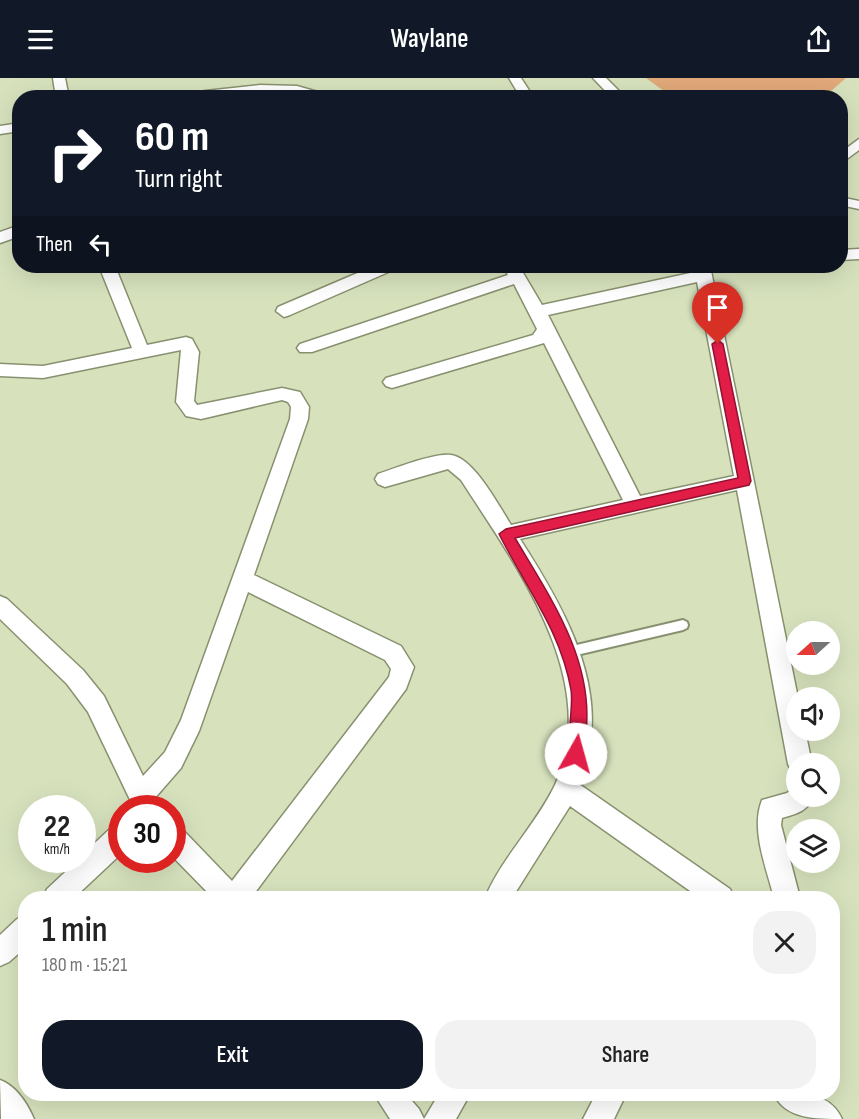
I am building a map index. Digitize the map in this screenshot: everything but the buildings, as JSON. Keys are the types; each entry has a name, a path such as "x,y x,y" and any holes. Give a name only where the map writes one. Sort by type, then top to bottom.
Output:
{"street":[{"path":"599,78 612,90"},
{"path":"214,90 291,88 299,90"},
{"path":"110,273 141,350"},
{"path":"284,311 371,273"},
{"path":"306,348 509,273"},
{"path":"515,273 538,312 634,505"},
{"path":"538,312 691,273"},
{"path":"704,273 798,753"},
{"path":"393,382 539,339 546,330"},
{"path":"0,370 43,372 186,342 190,346 185,402 192,411 201,412 282,394 294,398 300,407 299,419 244,580 182,744 148,795"},
{"path":"385,479 444,462 452,462 468,475 551,610 568,652 578,691 579,722 576,754 566,789 502,891"},
{"path":"506,534 745,481"},
{"path":"240,891 398,682 403,667 393,653 244,580"},
{"path":"0,605 75,677 96,704 113,733 140,795"},
{"path":"566,789 711,891"},
{"path":"785,891 770,825 770,815 771,809 786,805"},
{"path":"63,891 108,848"},
{"path":"186,852 223,891"},
{"path":"0,953 18,936"},
{"path":"0,1094 19,1119"},
{"path":"394,1101 409,1119"},
{"path":"439,1119 451,1101"},
{"path":"598,1119 608,1101"},
{"path":"799,1101 827,1119"}],"lane":[{"path":"568,652 683,625"}],"shaded area":[{"path":"646,78 846,78 832,90 662,90"}],"route":[{"path":"576,754 579,722 578,691 568,652 551,610 506,534 745,481 718,344"}]}
